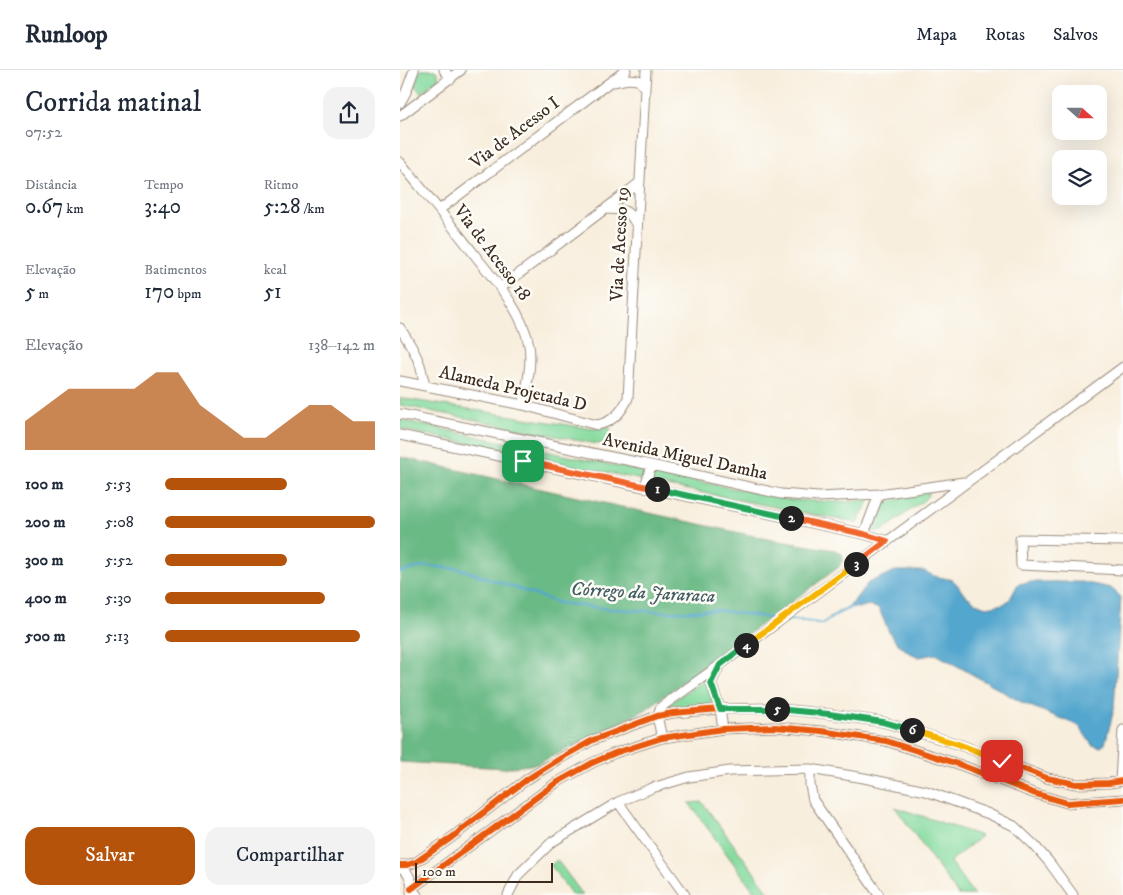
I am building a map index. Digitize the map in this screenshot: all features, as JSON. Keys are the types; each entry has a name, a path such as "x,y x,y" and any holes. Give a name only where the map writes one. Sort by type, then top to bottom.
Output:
{"street":[{"path":"400,103 414,70"},
{"path":"444,70 451,78"},
{"path":"400,116 461,70"},
{"name":"Via de Acesso I","path":"439,210 626,70"},
{"name":"Via de Acesso 19","path":"617,416 628,398 646,70"},
{"name":"Via de Acesso I","path":"610,83 633,79 638,80 644,87"},
{"name":"Via de Acesso 18","path":"400,162 500,288 519,317 528,344 530,362 523,405"},
{"path":"500,288 639,182"},
{"path":"605,209 623,210 631,215 637,226"},
{"path":"400,328 415,353 424,385"},
{"path":"662,738 657,716 661,707 1123,366"},
{"name":"Alameda Projetada D","path":"400,380 523,405 597,425 604,424 617,416"},
{"name":"Avenida Miguel Damha","path":"400,414 651,465 781,494 818,497 879,494 967,482"},
{"path":"400,435 864,534 887,541"},
{"path":"645,487 651,465"},
{"path":"864,534 879,494"},
{"path":"1123,541 1020,539 1021,566 1123,570"},
{"path":"720,665 711,683 720,709 722,729"},
{"path":"400,866 416,862 451,838 526,780 561,758 593,740 657,716 720,709 772,708 883,722 958,744 1047,778 1076,784 1122,781 1123,730"},
{"path":"412,893 556,783 592,763 662,738 722,729 775,727 821,731 886,741 958,764 1033,793 1067,803 1123,799"},
{"path":"810,769 810,785 813,800 879,895"},
{"path":"508,895 518,874 552,842 618,802 652,788 689,777 730,771 810,769 926,791 988,814 1014,826 1049,862 1073,895"},
{"path":"1109,783 1110,800"},
{"path":"618,802 684,895"},
{"path":"400,866 408,874 412,893"}],"green space":[{"path":"420,70 435,70 438,73 438,79 421,93 415,86"},
{"path":"400,398 593,429 610,427 610,442 591,443 400,405"},
{"path":"400,420 644,472 642,480 400,429"},
{"path":"400,457 772,540 835,550 842,554 843,558 839,567 645,710 537,764 505,768 400,762"},
{"path":"651,472 792,500 839,502 870,500 859,522 856,523 648,482"},
{"path":"928,491 928,495 924,500 885,529 873,531 869,527 877,510 885,503"},
{"path":"708,680 713,701 710,704 665,710 666,706 702,681"},
{"path":"702,802 771,895 757,895 689,803"},
{"path":"895,807 981,836 950,862 974,895 958,895"},
{"path":"557,860 583,895 572,895 551,865"}],"water":[{"path":"895,571 924,571 934,576 953,580 963,593 976,603 986,607 1004,604 1010,599 1018,584 1030,582 1082,582 1111,588 1121,597 1114,709 1105,744 1101,747 1092,745 1079,726 1023,703 936,654 919,657 908,652 896,642 889,632 879,609 869,605 858,608 849,607 868,583"}],"waterway":[{"name":"Córrego da Jararaca","path":"400,572 426,566 461,569 559,603 610,609 668,612 716,610 771,618"},
{"name":"Córrego da Jararaca","path":"786,620 822,624 851,607"}],"cycle path":[{"path":"400,865 416,862 451,838 526,780 593,740 657,716 673,713 720,709 772,708 883,722 958,744 1047,778 1076,784 1123,781"},
{"path":"411,889 556,783 592,763 615,753 662,738 723,729 775,727 821,731 886,741 958,764 1033,793 1067,803 1123,799"}],"route":[{"path":"523,461 864,534 887,541 720,665 711,683 720,709 772,708 883,722 958,744 1002,761"}]}
